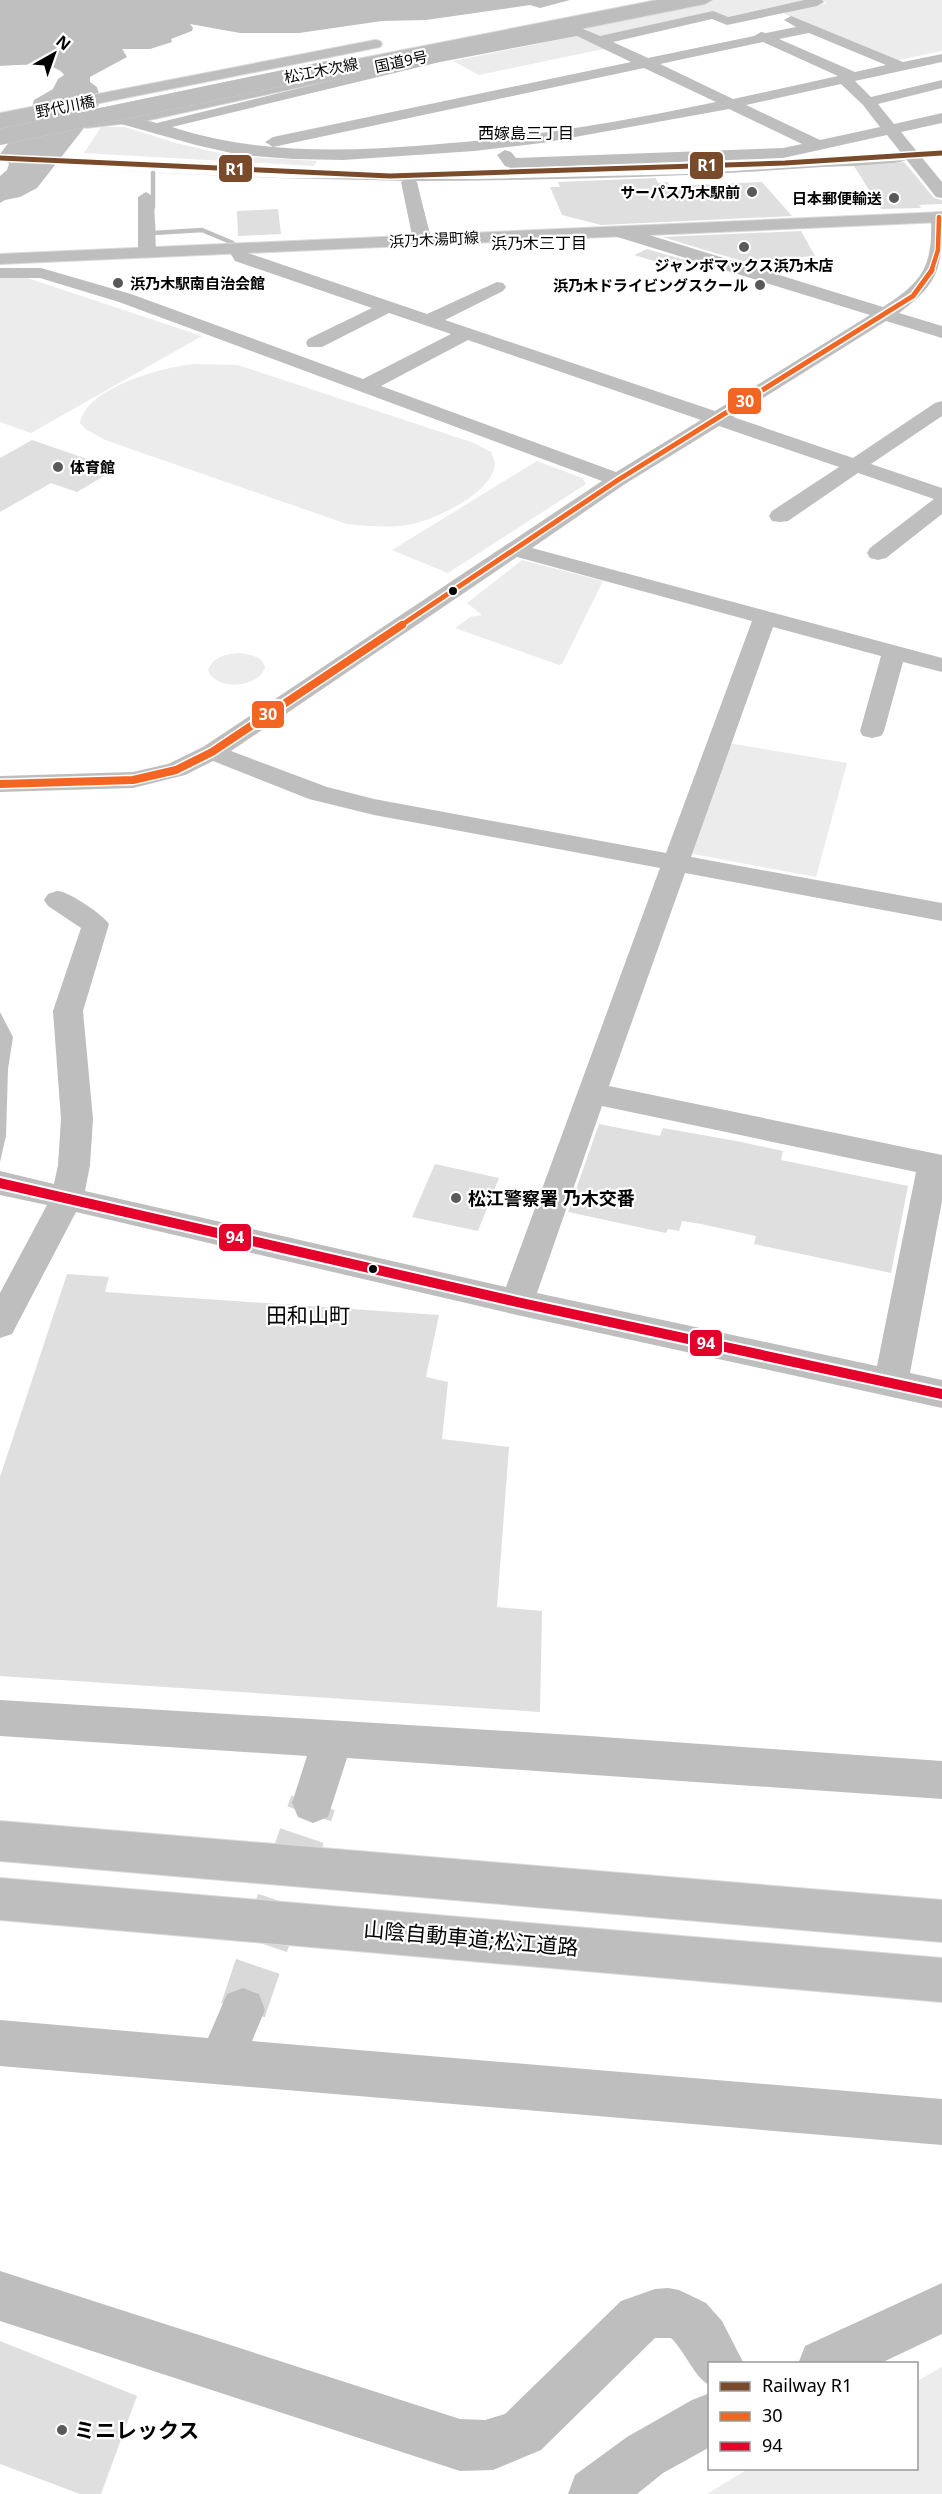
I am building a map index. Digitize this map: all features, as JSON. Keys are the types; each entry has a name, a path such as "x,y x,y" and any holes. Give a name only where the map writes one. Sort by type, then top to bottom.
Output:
{"main road":[{"name":"松江木次線","path":"8,127 103,114 322,66 646,0"},
{"name":"松江木次線","path":"322,66 678,0"},
{"name":"国道9号","path":"97,117 119,119 145,116 705,0"},
{"path":"727,21 817,2 811,0"},
{"path":"772,12 900,66"},
{"path":"601,40 713,15 765,38 848,78 942,193"},
{"path":"249,151 262,144 811,28"},
{"path":"119,119 165,127 440,58 579,31 817,145"},
{"name":"国道9号","path":"106,99 390,41"},
{"path":"97,117 113,110 132,111 202,142 249,151 334,155 493,145 618,128 942,58"},
{"path":"369,75 389,86"},
{"path":"868,102 942,84"},
{"path":"408,98 448,121"},
{"name":"野代川橋","path":"8,127 106,99"},
{"name":"野代川橋","path":"8,127 97,117"},
{"path":"0,118 8,127"},
{"path":"469,133 493,145 510,163 783,153 942,118"},
{"path":"409,182 422,240"},
{"path":"146,197 147,253"},
{"path":"0,784 133,780 176,770 212,752 618,480 913,296 932,273 941,246 941,217"},
{"name":"浜乃木湯町線","path":"0,259 941,217"},
{"path":"617,231 942,332"},
{"path":"236,248 241,257 942,495"},
{"path":"0,273 41,273 125,298 618,480"},
{"path":"428,321 497,287"},
{"path":"315,343 388,307"},
{"path":"365,386 465,334"},
{"path":"780,516 942,407"},
{"path":"878,553 942,504"},
{"path":"512,549 942,665"},
{"path":"517,1302 765,618"},
{"path":"872,731 894,652"},
{"path":"212,752 318,793 374,807 942,912"},
{"path":"0,1325 53,1195 74,1165 77,1119 68,1011 95,924 58,900"},
{"path":"591,1093 937,1165 891,1382"},
{"path":"0,1183 517,1302 942,1394"},
{"path":"0,1718 332,1740 599,1753 942,1780"},
{"path":"313,1803 332,1740"},
{"path":"9,1839 942,1921"},
{"name":"山陰自動車道;松江道路","path":"0,1899 942,1980"},
{"path":"0,1914 170,1912"},
{"path":"221,2061 243,2010"},
{"path":"0,2043 942,2122"},
{"path":"0,2296 460,2445 483,2448 504,2442 523,2432 639,2319 653,2313 677,2313 690,2321 703,2332 719,2362"},
{"path":"827,2362 942,2308"},
{"path":"594,2494 645,2455 708,2419"}],"shaded area":[{"path":"0,0 570,0 540,8 530,5 426,20 382,21 299,33 240,33 190,24 192,31 171,39 172,42 150,49 122,49 127,57 90,77 90,82 97,87 101,101 84,128 37,188 20,197 0,203 0,176 7,170 9,164 0,154 30,115 34,100 53,89 58,79 64,75 60,71 45,66 0,66"},
{"path":"712,0 805,0 727,17 714,13 606,37 598,36 581,27"},
{"path":"819,0 942,0 942,51 899,60 889,59 785,14 786,11 827,3"},
{"path":"581,35 608,48 479,75 453,61"},
{"path":"101,127 125,127 176,143 231,156 317,161 314,166 84,153"},
{"path":"906,160 880,165 670,176 416,181 430,234 426,234 412,181 274,178 71,169 281,178 477,179 688,174"},
{"path":"21,276 202,336 31,433 0,422 0,277"},
{"path":"193,364 238,365 474,443 491,452 495,465 491,476 472,496 431,518 400,526 347,524 105,440 87,430 80,423 86,410 96,399 110,390 145,375"},
{"path":"537,461 582,478 586,484 448,573 392,550"},
{"path":"522,560 603,581 562,664 559,665 455,628 470,617 482,615 467,603"},
{"path":"238,653 251,655 263,663 265,667 255,680 237,685 212,677 208,670 216,659"},
{"path":"728,743 847,763 816,877 693,854 687,850"},
{"path":"0,1012 13,1037 8,1069 6,1136 0,1162"},
{"path":"942,2367 942,2494 707,2494 746,2470 918,2470 918,2380"}],"building":[{"path":"904,162 934,198 942,200 942,204 919,205 921,208 881,209 854,166"},
{"path":"656,178 658,183 668,182 669,186 762,182 792,216 601,225 562,215 550,187 560,187 558,182"},
{"path":"278,209 281,234 238,236 237,211"},
{"name":"ジャンボマックス浜乃木店","path":"801,231 815,256 742,261 662,237"},
{"path":"647,249 699,264 671,266 634,255"},
{"name":"体育館","path":"32,440 116,469 77,492 51,483 0,512 0,458"},
{"path":"599,1124 660,1136 663,1128 736,1141 783,1151 781,1160 908,1186 891,1273 754,1244 756,1236 701,1224 682,1221 679,1231 668,1229 666,1233 568,1212"},
{"name":"松江警察署 乃木交番","path":"435,1164 499,1178 478,1231 412,1217"},
{"path":"67,1274 109,1277 105,1292 439,1315 426,1377 448,1382 442,1439 509,1447 497,1607 542,1611 540,1712 0,1676 0,1477"},
{"name":"ミニレックス","path":"0,2341 137,2396 101,2494 80,2494 0,2464"}],"waterway":[{"path":"153,173 153,207"},
{"path":"153,224 153,233 202,230 233,243"}],"tunnel":[{"path":"243,2010 313,1803"}],"rail line":[{"name":"R1","path":"0,158 390,176 785,163 942,153"}],"transit line":[{"name":"30","path":"0,784 133,780 176,770 212,752 618,480 913,296 933,270 940,240 939,217"},
{"name":"94","path":"0,1183 517,1302 942,1394"}],"place":[{"name":"サーパス乃木駅前","path":"752,192"},
{"name":"日本郵便輸送","path":"894,198"},
{"name":"ジャンボマックス浜乃木店","path":"744,247"},
{"name":"浜乃木駅南自治会館","path":"118,283"},
{"name":"浜乃木ドライビングスクール","path":"760,285"},
{"name":"体育館","path":"58,467"},
{"name":"松江警察署 乃木交番","path":"456,1198"},
{"name":"ミニレックス","path":"62,2430"}],"district":[{"name":"西嫁島三丁目","path":"526,133"},
{"name":"浜乃木三丁目","path":"539,243"},
{"name":"田和山町","path":"308,1315"}]}
